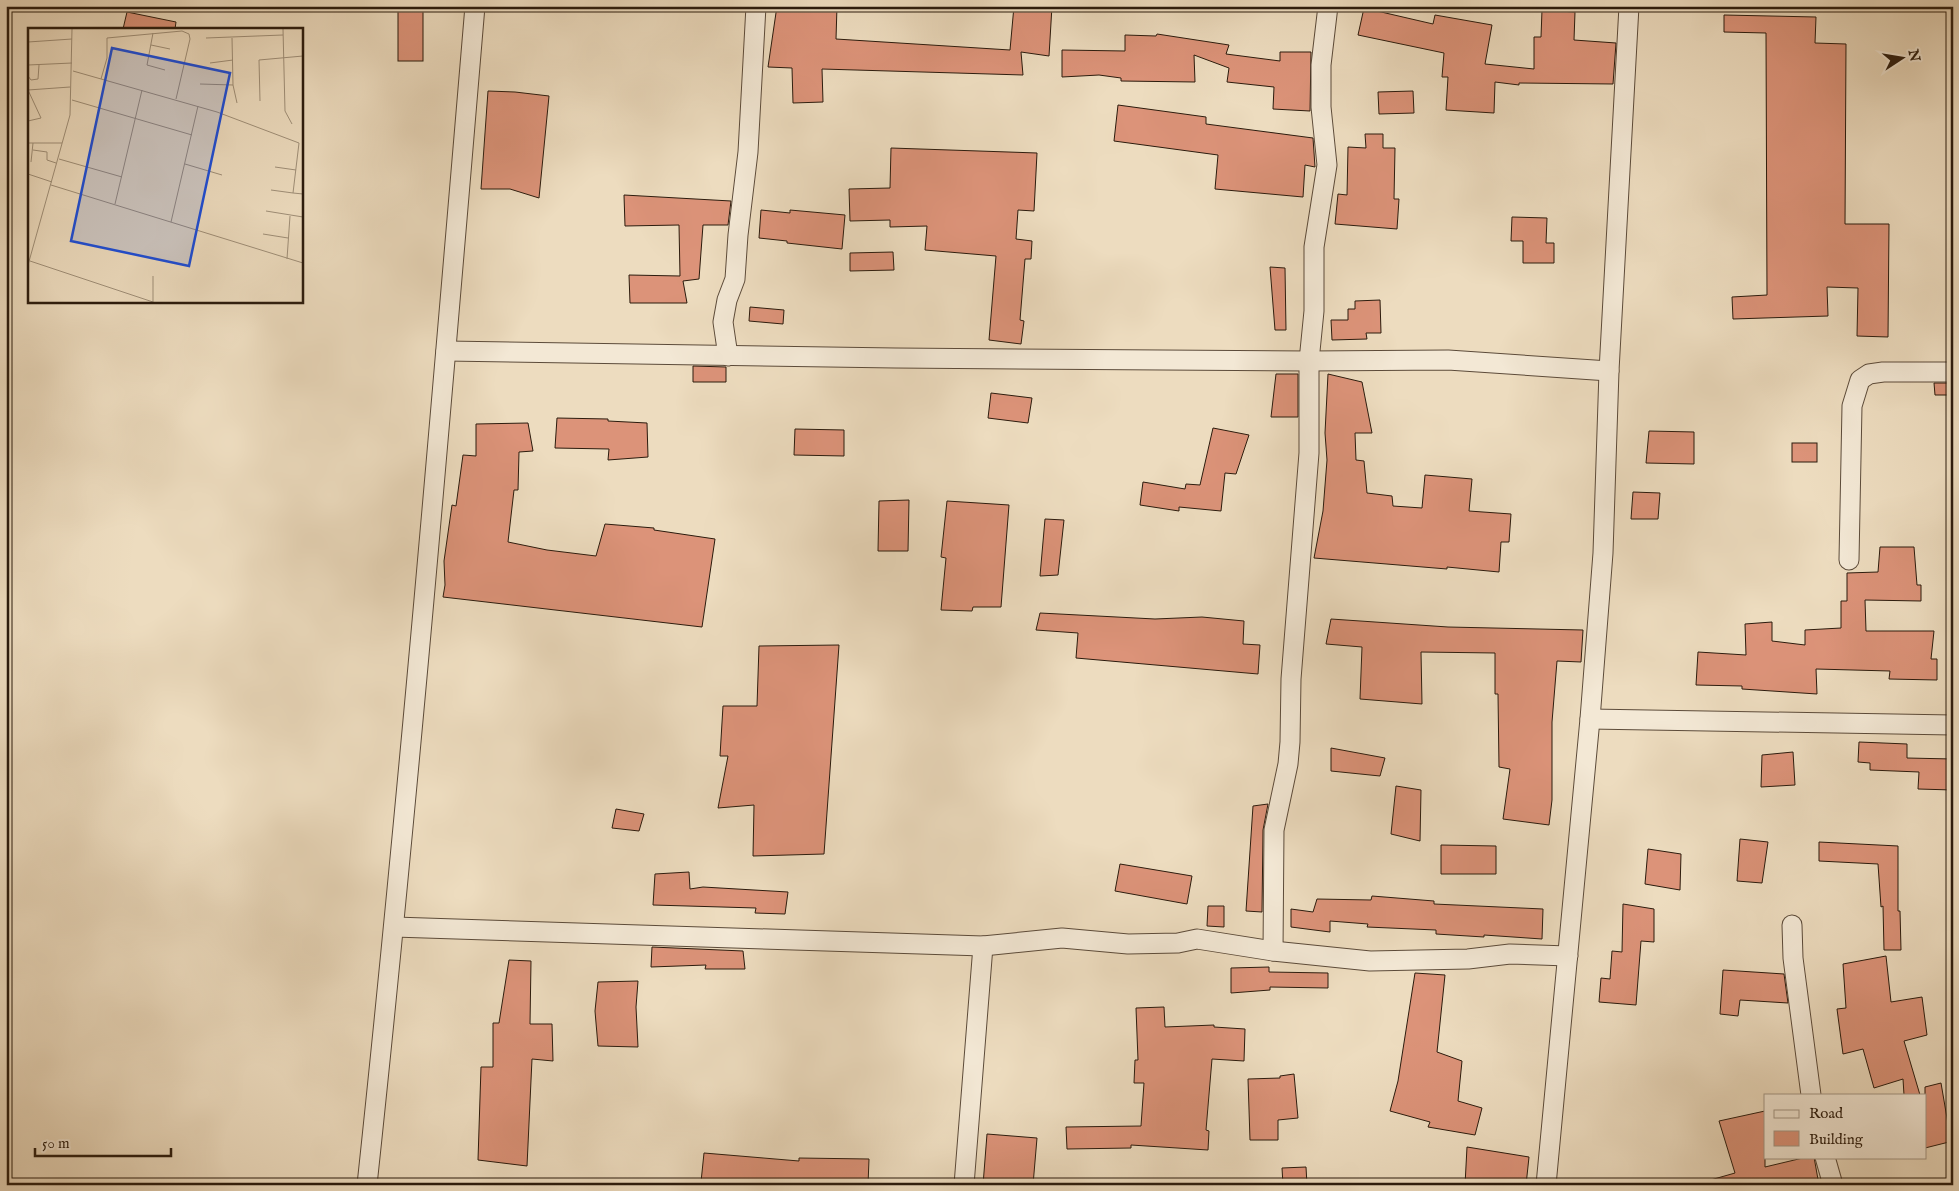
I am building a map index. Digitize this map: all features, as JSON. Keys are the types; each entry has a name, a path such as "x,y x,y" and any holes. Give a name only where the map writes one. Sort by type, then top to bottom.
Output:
{"street":[{"path":"367,1185 394,926 475,6"},
{"path":"728,356 723,322 727,300 735,279 748,152 756,6"},
{"path":"1273,951 1274,830 1288,764 1291,680 1309,453 1309,361 1314,311 1314,247 1327,165 1321,107 1321,65 1328,6"},
{"path":"1546,1185 1590,719 1603,553 1609,371 1629,6"},
{"path":"446,351 728,356 1309,361 1448,360 1609,371"},
{"path":"1849,560 1852,406 1860,380 1869,374 1883,372 1953,372"},
{"path":"1590,719 1953,725"},
{"path":"1792,925 1793,958 1811,1094"},
{"path":"394,926 983,946 1062,938 1128,944 1178,942 1197,939 1273,951 1370,962 1468,959 1510,954 1568,956"},
{"path":"964,1185 983,946"},
{"path":"1825,1158 1833,1185"}],"building":[{"path":"398,6 423,6 423,61 398,61"},
{"path":"777,6 837,6 836,39 1010,50 1014,6 1052,6 1049,56 1021,52 1023,75 822,69 823,102 793,103 792,68 768,67"},
{"path":"1364,8 1433,24 1435,15 1492,25 1485,64 1534,69 1534,37 1541,37 1542,10 1575,12 1574,40 1616,43 1613,84 1519,83 1519,85 1495,82 1494,113 1446,110 1448,77 1442,77 1444,53 1358,35"},
{"path":"127,12 176,22 175,28 123,28"},
{"path":"1724,15 1816,17 1815,43 1846,44 1845,224 1889,224 1888,337 1857,336 1858,288 1827,287 1828,316 1733,319 1732,297 1767,295 1766,33 1724,32"},
{"path":"1157,34 1229,45 1226,54 1280,61 1280,52 1311,52 1310,111 1273,109 1274,87 1227,82 1229,68 1194,55 1195,82 1121,81 1121,78 1099,75 1062,77 1062,50 1125,51 1125,35 1156,36"},
{"path":"488,91 549,96 539,198 510,189 481,189"},
{"path":"1413,91 1414,113 1379,114 1378,92"},
{"path":"1118,105 1206,117 1206,124 1313,138 1315,167 1305,165 1303,197 1215,189 1218,155 1114,141"},
{"path":"1365,134 1383,134 1383,148 1395,148 1394,199 1399,199 1397,229 1335,224 1338,194 1347,195 1348,147 1366,148"},
{"path":"891,148 1037,153 1034,211 1018,210 1016,239 1032,241 1031,259 1025,259 1020,320 1024,321 1021,344 989,340 996,256 925,250 927,226 890,227 890,220 850,221 849,189 890,188"},
{"path":"624,195 731,201 728,225 703,225 699,279 683,281 687,303 630,303 629,275 680,276 679,225 625,226"},
{"path":"761,210 790,213 790,210 845,215 842,249 759,238"},
{"path":"1512,217 1547,218 1546,243 1554,243 1554,263 1523,263 1523,241 1511,241"},
{"path":"893,252 894,270 850,271 850,253"},
{"path":"1270,267 1285,268 1286,330 1275,330"},
{"path":"1380,300 1381,333 1366,333 1367,339 1332,340 1331,320 1348,320 1348,309 1355,309 1355,301"},
{"path":"750,307 784,310 783,324 749,321"},
{"path":"693,366 726,367 726,382 693,382"},
{"path":"1276,374 1298,374 1298,417 1271,417"},
{"path":"1328,374 1362,382 1372,433 1355,433 1356,460 1364,461 1367,493 1392,496 1393,506 1422,508 1425,475 1472,479 1469,511 1511,514 1509,542 1501,542 1499,572 1314,558 1323,511 1327,460 1325,433"},
{"path":"1934,383 1953,383 1953,395 1935,395"},
{"path":"991,393 1032,398 1028,423 988,418"},
{"path":"557,418 608,419 608,421 647,423 648,457 608,460 609,449 555,448"},
{"path":"528,423 533,451 519,452 518,490 514,490 508,542 547,550 596,556 605,524 654,528 654,530 715,539 702,627 443,597 445,585 444,561 452,505 456,506 463,455 476,456 476,424"},
{"path":"1213,428 1249,435 1236,474 1225,473 1221,511 1179,507 1179,511 1140,505 1143,482 1185,489 1186,484 1200,485"},
{"path":"795,429 844,430 844,456 794,455"},
{"path":"1649,431 1694,432 1694,464 1646,463"},
{"path":"1792,443 1817,443 1817,462 1792,462"},
{"path":"1633,492 1660,493 1658,519 1631,519"},
{"path":"909,500 908,551 878,551 879,501"},
{"path":"947,501 1009,505 1001,607 973,607 972,611 941,610 946,558 941,557"},
{"path":"1045,519 1064,520 1058,575 1040,576"},
{"path":"1880,547 1914,547 1917,585 1921,585 1921,601 1865,600 1866,631 1934,631 1931,659 1937,659 1937,680 1889,679 1890,671 1816,669 1817,694 1742,689 1742,686 1696,685 1698,652 1746,655 1745,624 1772,622 1772,641 1805,645 1805,630 1841,628 1841,601 1847,601 1847,573 1878,572"},
{"path":"1040,613 1155,619 1202,617 1244,621 1243,644 1260,645 1258,674 1076,658 1078,633 1036,630"},
{"path":"1331,619 1448,627 1583,630 1581,662 1557,661 1552,722 1552,800 1549,825 1503,819 1510,769 1499,767 1498,694 1495,694 1495,653 1421,652 1422,704 1360,699 1362,647 1326,644"},
{"path":"839,645 824,854 753,856 754,805 718,808 728,756 720,756 723,706 757,706 759,646"},
{"path":"1859,742 1907,744 1907,758 1953,759 1953,790 1918,789 1919,772 1870,770 1870,763 1858,762"},
{"path":"1331,748 1385,758 1380,776 1331,771"},
{"path":"1793,752 1795,785 1761,787 1762,755"},
{"path":"1396,786 1421,790 1420,841 1391,834"},
{"path":"1268,804 1263,830 1262,912 1246,911 1253,806"},
{"path":"616,809 644,814 639,831 612,828"},
{"path":"1740,839 1768,842 1762,883 1737,881"},
{"path":"1819,842 1898,846 1898,911 1900,911 1901,950 1884,950 1883,906 1881,907 1878,864 1819,861"},
{"path":"1441,845 1496,846 1496,874 1441,874"},
{"path":"1648,849 1681,854 1680,890 1645,884"},
{"path":"1120,864 1192,876 1187,904 1115,891"},
{"path":"689,872 690,889 703,887 788,892 785,914 755,913 756,908 653,905 655,874"},
{"path":"1372,896 1434,901 1434,904 1543,909 1542,939 1436,934 1436,930 1367,927 1368,924 1330,921 1330,932 1291,927 1291,909 1313,912 1317,899 1371,900"},
{"path":"1623,904 1654,909 1654,942 1641,941 1636,1005 1599,1002 1601,978 1610,979 1612,951 1622,952"},
{"path":"1208,906 1224,906 1224,927 1207,926"},
{"path":"652,947 743,951 745,969 705,969 706,965 651,967"},
{"path":"1886,956 1891,1002 1922,997 1927,1035 1904,1041 1920,1094 1904,1094 1903,1079 1874,1088 1863,1049 1843,1054 1837,1009 1846,1008 1843,964"},
{"path":"509,960 531,961 530,1024 552,1024 553,1061 532,1059 527,1166 478,1160 481,1067 493,1067 493,1023 499,1023"},
{"path":"1269,967 1269,972 1328,973 1328,988 1270,987 1270,990 1231,993 1231,968"},
{"path":"1723,970 1784,974 1788,1003 1740,1000 1738,1016 1720,1014"},
{"path":"1415,973 1445,975 1437,1052 1462,1061 1458,1101 1482,1108 1475,1135 1428,1127 1430,1122 1390,1111 1398,1081"},
{"path":"638,981 636,1007 638,1047 598,1046 595,1011 598,982"},
{"path":"1164,1007 1165,1027 1214,1025 1214,1027 1245,1029 1244,1061 1212,1059 1206,1130 1209,1131 1208,1150 1131,1145 1131,1148 1067,1149 1066,1127 1141,1126 1144,1083 1134,1083 1135,1060 1138,1060 1136,1008"},
{"path":"1294,1074 1298,1118 1278,1120 1278,1140 1250,1140 1248,1079 1280,1078 1280,1076"},
{"path":"1941,1083 1948,1124 1953,1122 1953,1141 1926,1148 1925,1087"},
{"path":"1764,1111 1765,1167 1803,1158 1814,1158 1819,1185 1707,1185 1707,1181 1735,1173 1719,1121"},
{"path":"987,1134 1037,1138 1033,1185 983,1185"},
{"path":"1467,1147 1529,1157 1526,1185 1465,1185"},
{"path":"704,1153 799,1161 799,1158 869,1159 868,1185 734,1185 701,1182"},
{"path":"1306,1167 1307,1185 1283,1185 1282,1168"}]}
